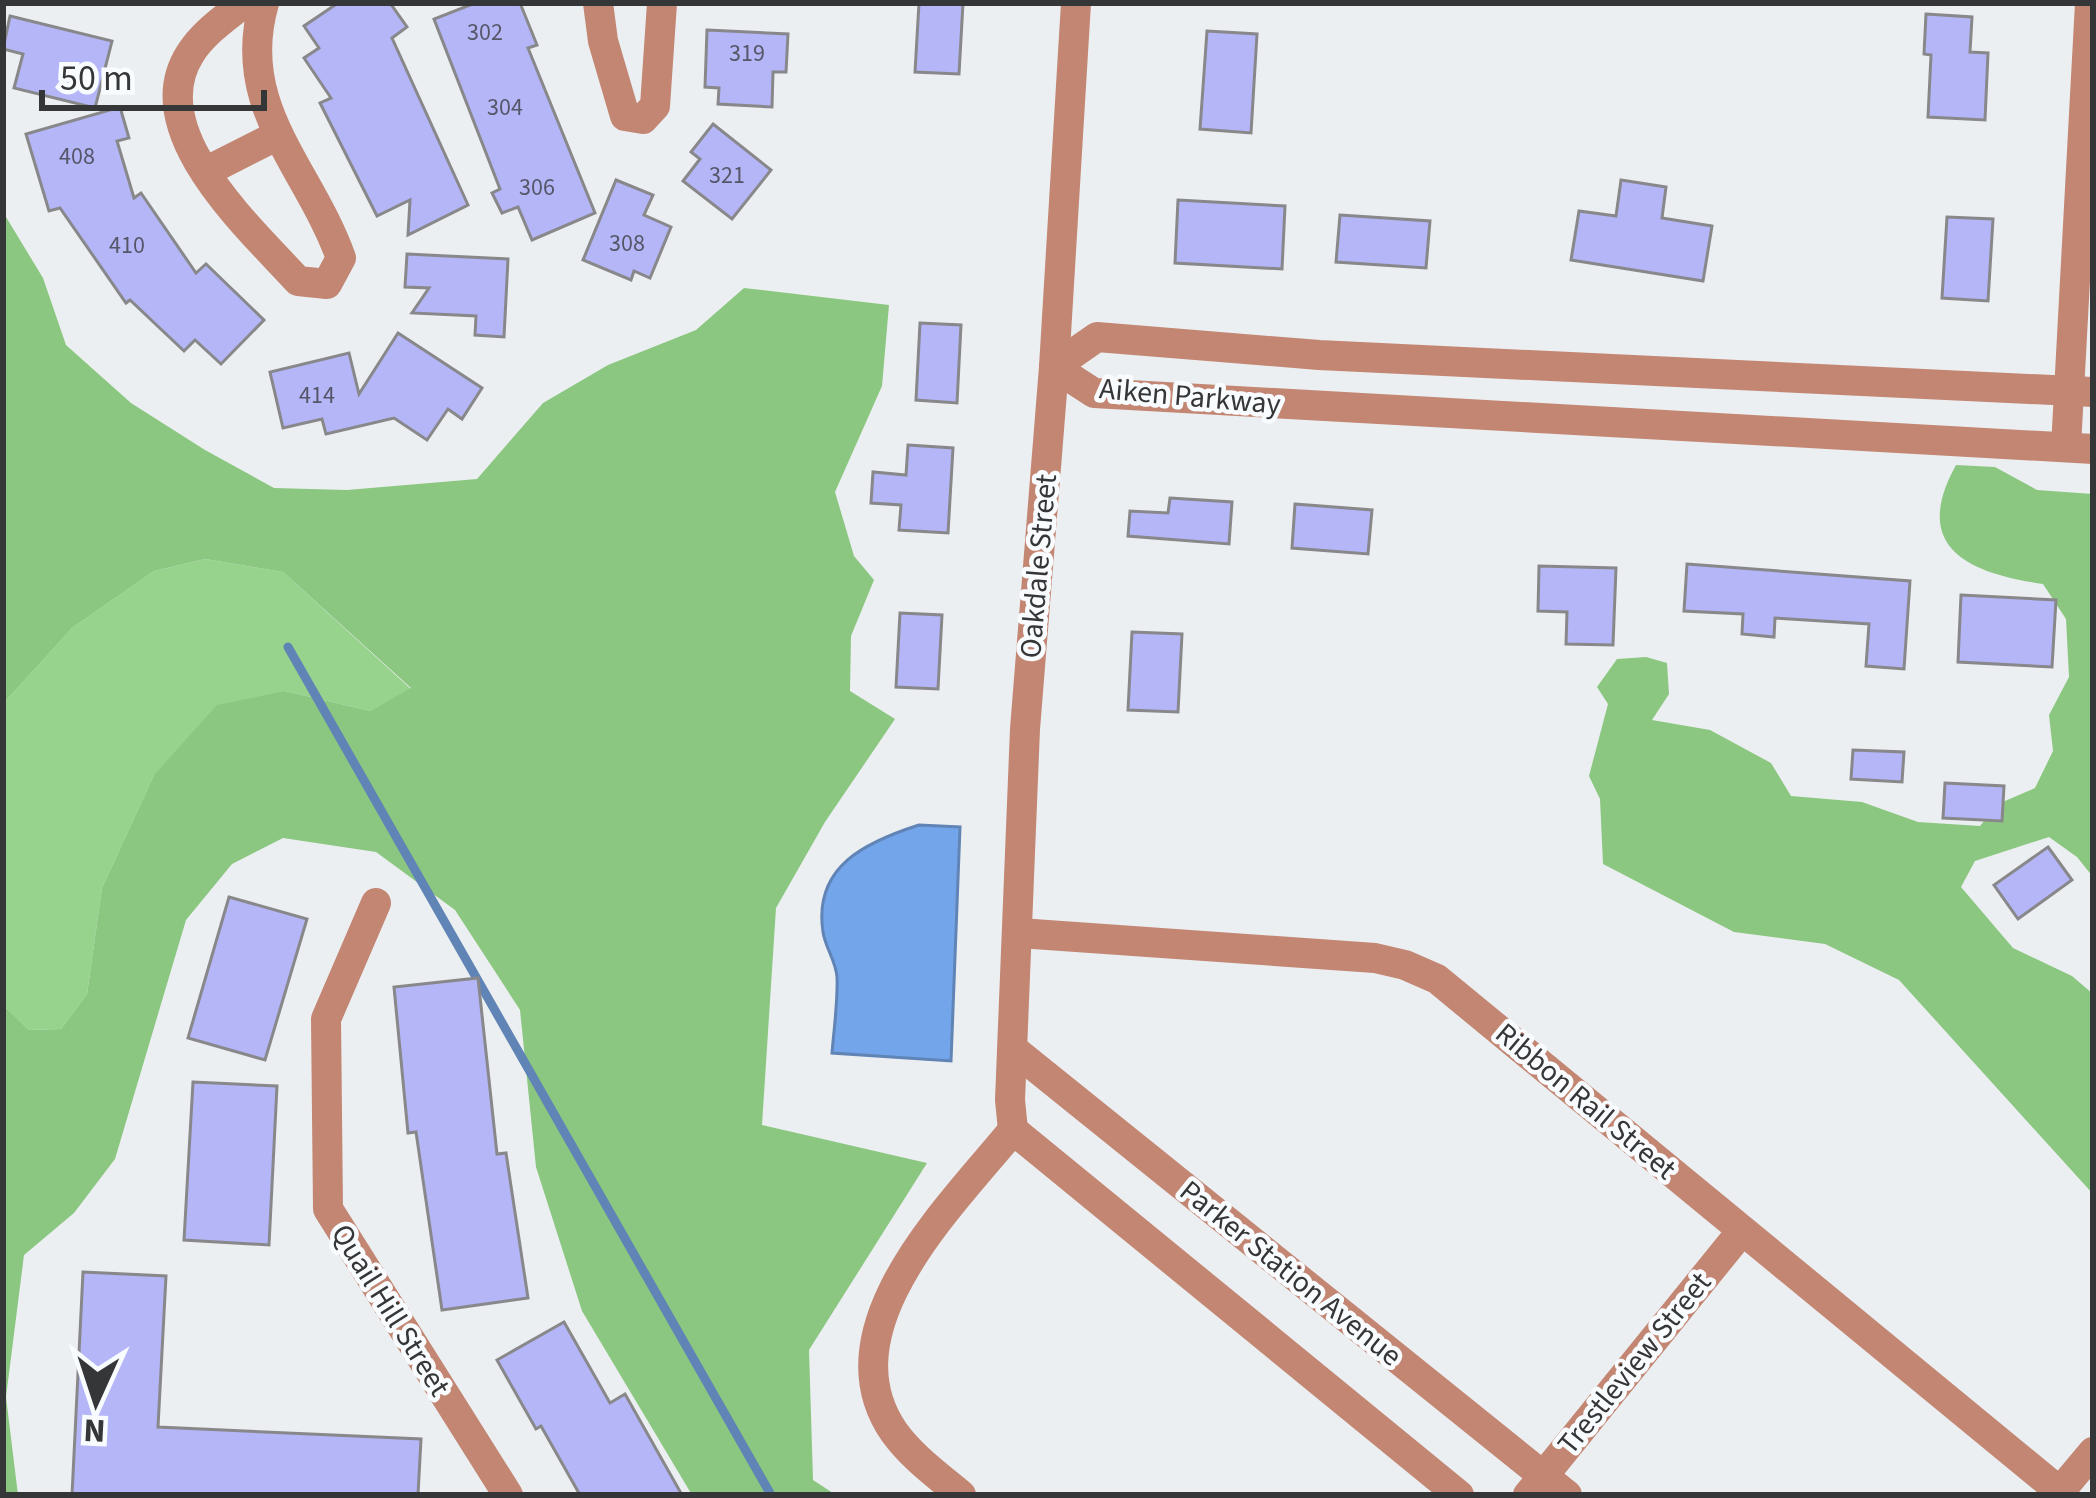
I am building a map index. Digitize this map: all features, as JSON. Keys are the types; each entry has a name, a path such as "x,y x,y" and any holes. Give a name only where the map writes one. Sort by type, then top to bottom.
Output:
{"street":[{"path":"244,3 204,35 188,56 178,82 176,109 183,138 236,212 298,281 327,284 341,258 331,229 278,135 256,76 255,50 264,3"},
{"path":"598,3 625,116 643,118 656,106 662,3"},
{"name":"Oakdale Street","path":"1013,1130 1025,729 1076,3"},
{"path":"2079,448 2090,3"},
{"path":"206,171 278,135"},
{"name":"Aiken Parkway","path":"2079,448 1094,393 1054,367 1097,337 1319,355 2081,391"},
{"name":"Quail Hill Street","path":"376,903 326,1019 328,1209 508,1495"},
{"name":"Ribbon Rail Street","path":"1019,933 1320,952 1405,964 1436,979 2060,1494"},
{"name":"Parker Station Avenue","path":"1014,1050 1546,1488"},
{"path":"961,1495 916,1459 892,1430 879,1404 872,1349 885,1302 944,1216 1013,1130 1459,1495"},
{"name":"Trestleview Street","path":"1546,1488 1742,1232"},
{"path":"2060,1494 2093,1452"}],"green space":[{"path":"3,212 43,278 66,345 131,403 274,488 347,490 477,479 543,403 608,365 696,330 744,288 889,305 882,386 835,492 854,556 874,580 851,636 850,691 895,719 825,822 776,908 762,1125 927,1163 809,1350 813,1480 836,1495 692,1495 582,1311 536,1167 520,1010 455,910 376,852 283,838 232,864 186,920 115,1159 74,1213 24,1255 6,1397 18,1495 3,1495 3,1005 29,1030 61,1029 87,994 102,888 154,775 217,705 285,691 370,711 411,688 283,572 205,559 154,571 72,628 3,704"},
{"path":"1956,465 1995,467 2037,490 2093,494 2093,877 2077,857 2049,837 1975,861 1961,887 2013,948 2072,976 2093,994 2093,1194 1899,980 1825,944 1734,932 1603,864 1600,799 1589,776 1608,704 1597,687 1617,659 1646,657 1667,663 1669,694 1652,720 1710,730 1771,763 1791,796 1862,802 1918,822 1980,826 1998,804 2035,788 2053,751 2049,715 2069,677 2066,619 2043,584 1992,572 1954,552 1940,517 1943,493"},
{"path":"205,559 283,572 411,689 370,711 285,691 154,775 102,888 87,994 61,1029 29,1030 3,1005 3,704 72,628 154,571"}],"water":[{"path":"919,825 960,827 951,1061 832,1053 837,977 823,932 826,890 847,860"}],"building":[{"path":"338,3 390,3 407,27 392,38 468,205 408,235 410,200 377,216 320,103 331,98 304,58 319,48 304,26"},
{"path":"475,3 520,3 537,45 528,48 595,213 532,240 518,207 502,213 492,193 500,189 434,19"},
{"path":"919,3 963,3 959,74 915,72"},
{"path":"1926,14 1972,17 1970,52 1988,53 1985,120 1928,117 1931,55 1924,54"},
{"path":"10,16 112,41 95,108 14,88 23,54 3,49"},
{"path":"707,30 788,34 786,72 773,72 772,107 718,104 719,88 705,87"},
{"path":"1207,31 1257,34 1251,133 1200,129"},
{"path":"120,107 129,138 117,141 134,198 141,193 196,273 206,264 264,320 221,364 195,340 184,351 130,300 126,303 60,208 49,211 26,134"},
{"path":"713,124 771,170 732,219 683,181 700,159 691,152"},
{"path":"616,180 653,195 644,215 671,227 650,278 634,271 631,280 583,260"},
{"path":"1621,180 1666,187 1662,218 1712,226 1703,281 1571,260 1579,211 1616,216"},
{"path":"1178,200 1285,206 1282,269 1175,263"},
{"path":"1340,215 1430,221 1426,268 1336,262"},
{"path":"1947,217 1993,219 1988,301 1942,298"},
{"path":"407,254 508,259 504,337 475,335 476,316 412,313 429,288 405,287"},
{"path":"920,323 961,325 957,403 916,400"},
{"path":"398,333 482,388 462,419 448,409 427,440 394,418 326,434 322,419 283,428 270,372 349,353 359,394"},
{"path":"908,445 953,448 948,533 899,530 901,505 871,503 873,472 906,475"},
{"path":"1170,498 1232,502 1229,544 1128,536 1130,511 1168,513"},
{"path":"1295,504 1372,510 1368,554 1292,548"},
{"path":"1687,564 1910,581 1904,669 1866,666 1869,624 1775,618 1774,637 1742,634 1743,614 1684,611"},
{"path":"1539,566 1616,568 1613,645 1566,644 1567,612 1538,611"},
{"path":"1961,595 2056,600 2052,667 1958,662"},
{"path":"900,613 942,615 938,689 896,687"},
{"path":"1132,632 1182,634 1178,712 1128,710"},
{"path":"1853,750 1904,752 1902,782 1851,779"},
{"path":"1945,783 2004,786 2002,821 1943,818"},
{"path":"2048,847 2072,880 2018,919 1994,885"},
{"path":"229,897 307,919 265,1060 188,1038"},
{"path":"478,978 497,1154 506,1153 528,1298 442,1310 416,1132 408,1133 394,987"},
{"path":"193,1082 277,1086 269,1245 184,1240"},
{"path":"83,1272 166,1276 158,1427 421,1439 418,1495 72,1495"},
{"path":"564,1322 610,1403 625,1394 682,1495 580,1495 497,1360"}],"waterway":[{"path":"288,647 771,1495"}]}
